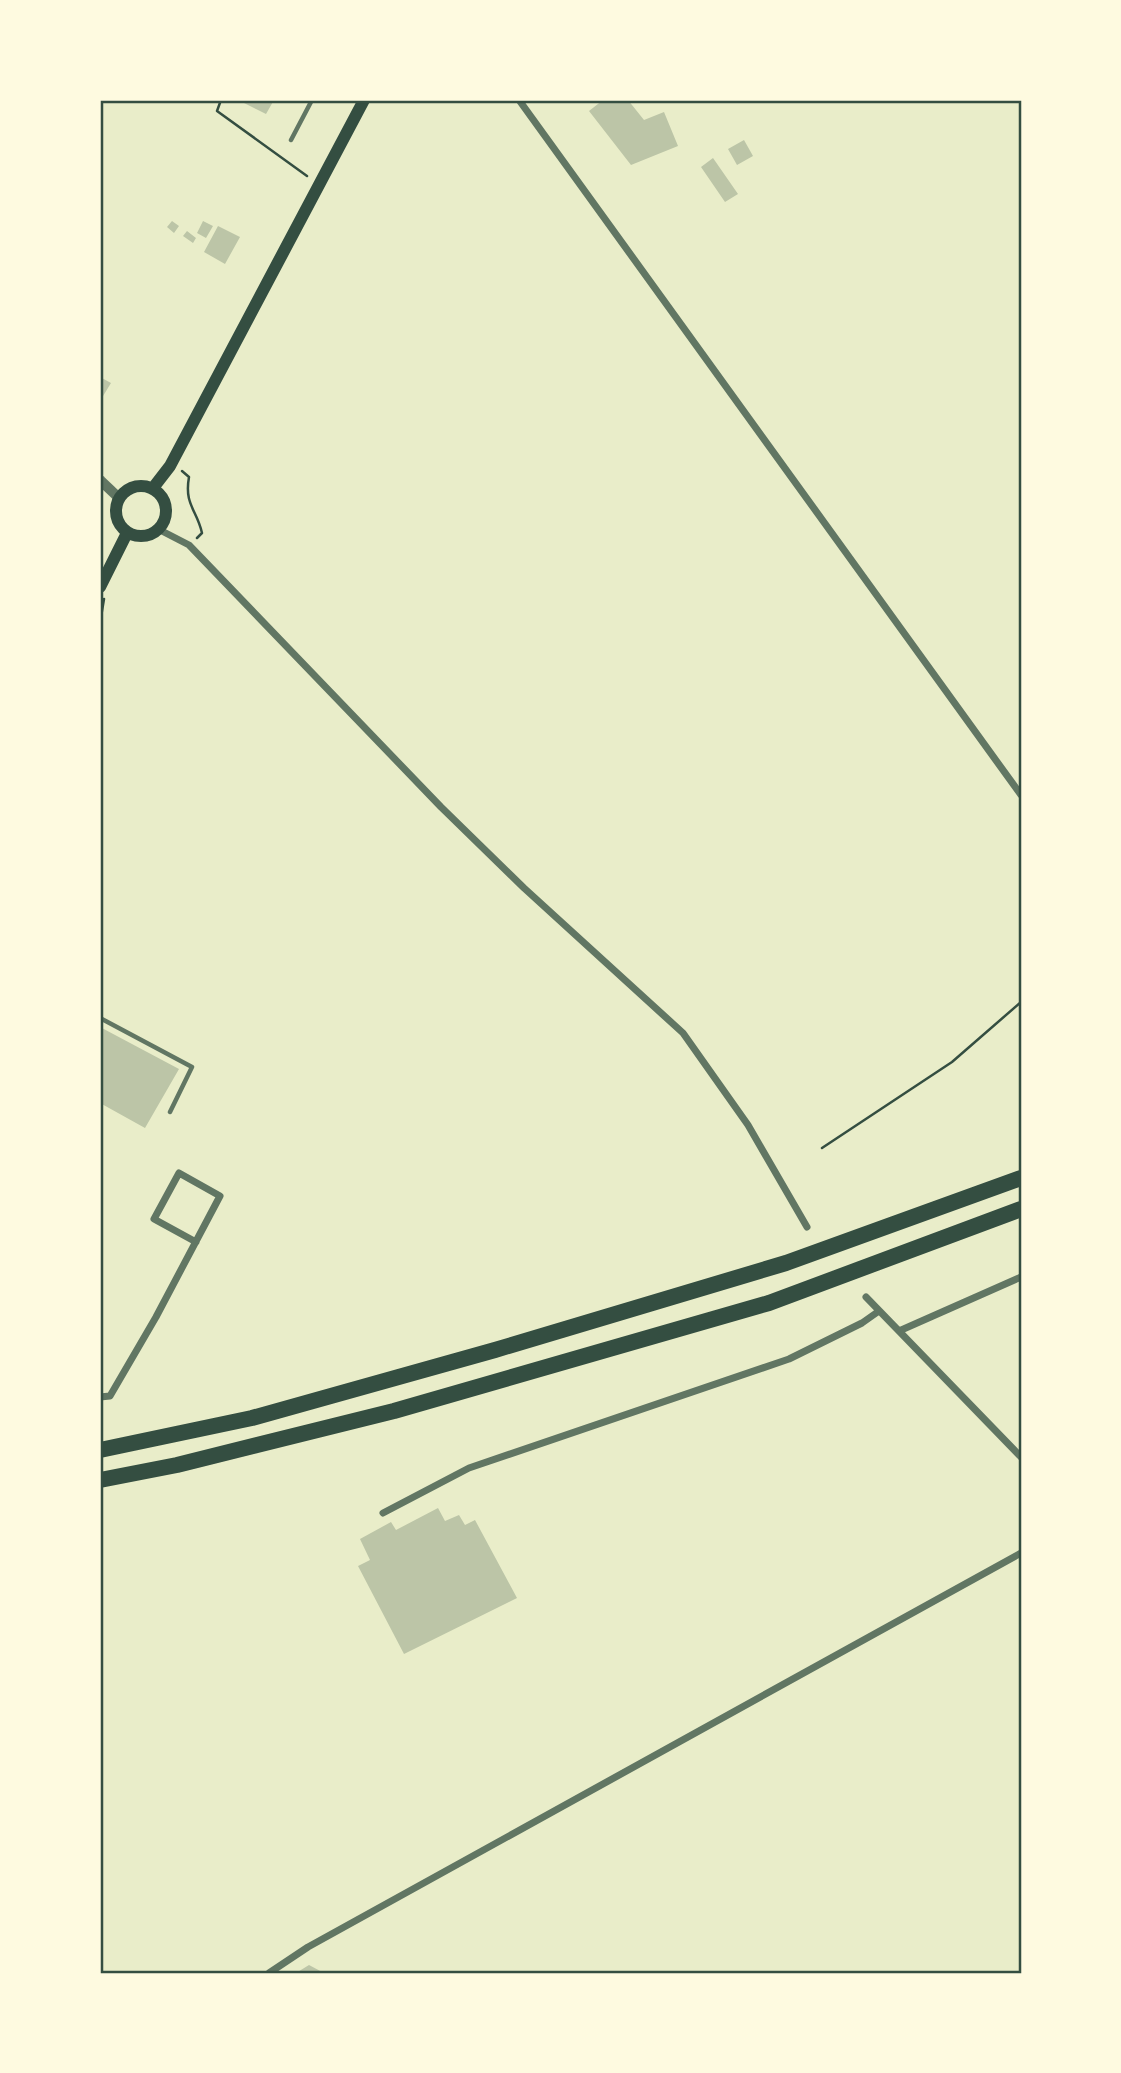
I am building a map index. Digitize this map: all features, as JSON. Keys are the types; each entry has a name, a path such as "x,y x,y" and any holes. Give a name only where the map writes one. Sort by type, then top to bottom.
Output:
{"highway":[{"path":"100,1450 252,1418 786,1263 1021,1178"},
{"path":"100,1480 177,1465 407,1407 769,1303 1021,1209"}],"main road":[{"path":"153,488 170,466 364,100"},
{"path":"138,485 153,488 164,500 166,508 163,523 158,529 143,536 127,533 117,520 116,505 119,498 138,485"},
{"path":"101,584 127,533"}],"street":[{"path":"520,100 1021,795"},
{"path":"100,480 119,498"},
{"path":"158,529 189,545 441,807 524,888 682,1032 748,1125 807,1227"},
{"path":"100,1397 110,1396 196,1242 220,1196 179,1173 154,1219 196,1242"},
{"path":"899,1331 1021,1277"},
{"path":"866,1297 1021,1457"},
{"path":"383,1513 469,1468 789,1359 862,1324 879,1311"},
{"path":"269,1973 308,1947 1021,1553"}],"lane":[{"path":"291,139 312,100"},
{"path":"100,1018 192,1067 170,1112"}],"path":[{"path":"220,100 217,111 318,184"},
{"path":"170,466 187,473 189,477 188,504 202,533 189,545"},
{"path":"100,624 104,608 101,584"},
{"path":"822,1147 952,1062 1021,1002"}],"building":[{"path":"238,100 274,100 266,114"},
{"path":"603,100 628,100 644,120 664,112 678,146 631,165 589,111"},
{"path":"744,140 753,156 737,165 728,149"},
{"path":"713,158 738,194 725,202 701,167"},
{"path":"172,221 179,226 174,233 167,227"},
{"path":"203,221 213,226 206,238 197,233"},
{"path":"218,226 240,237 225,264 204,252"},
{"path":"187,231 196,238 193,243 183,236"},
{"path":"100,377 111,383 100,401"},
{"path":"100,1027 179,1069 145,1128 100,1103"},
{"path":"438,1508 445,1521 459,1515 465,1525 475,1520 517,1598 404,1654 358,1566 370,1560 360,1539 391,1522 396,1530"},
{"path":"309,1965 324,1973 296,1973"}]}
